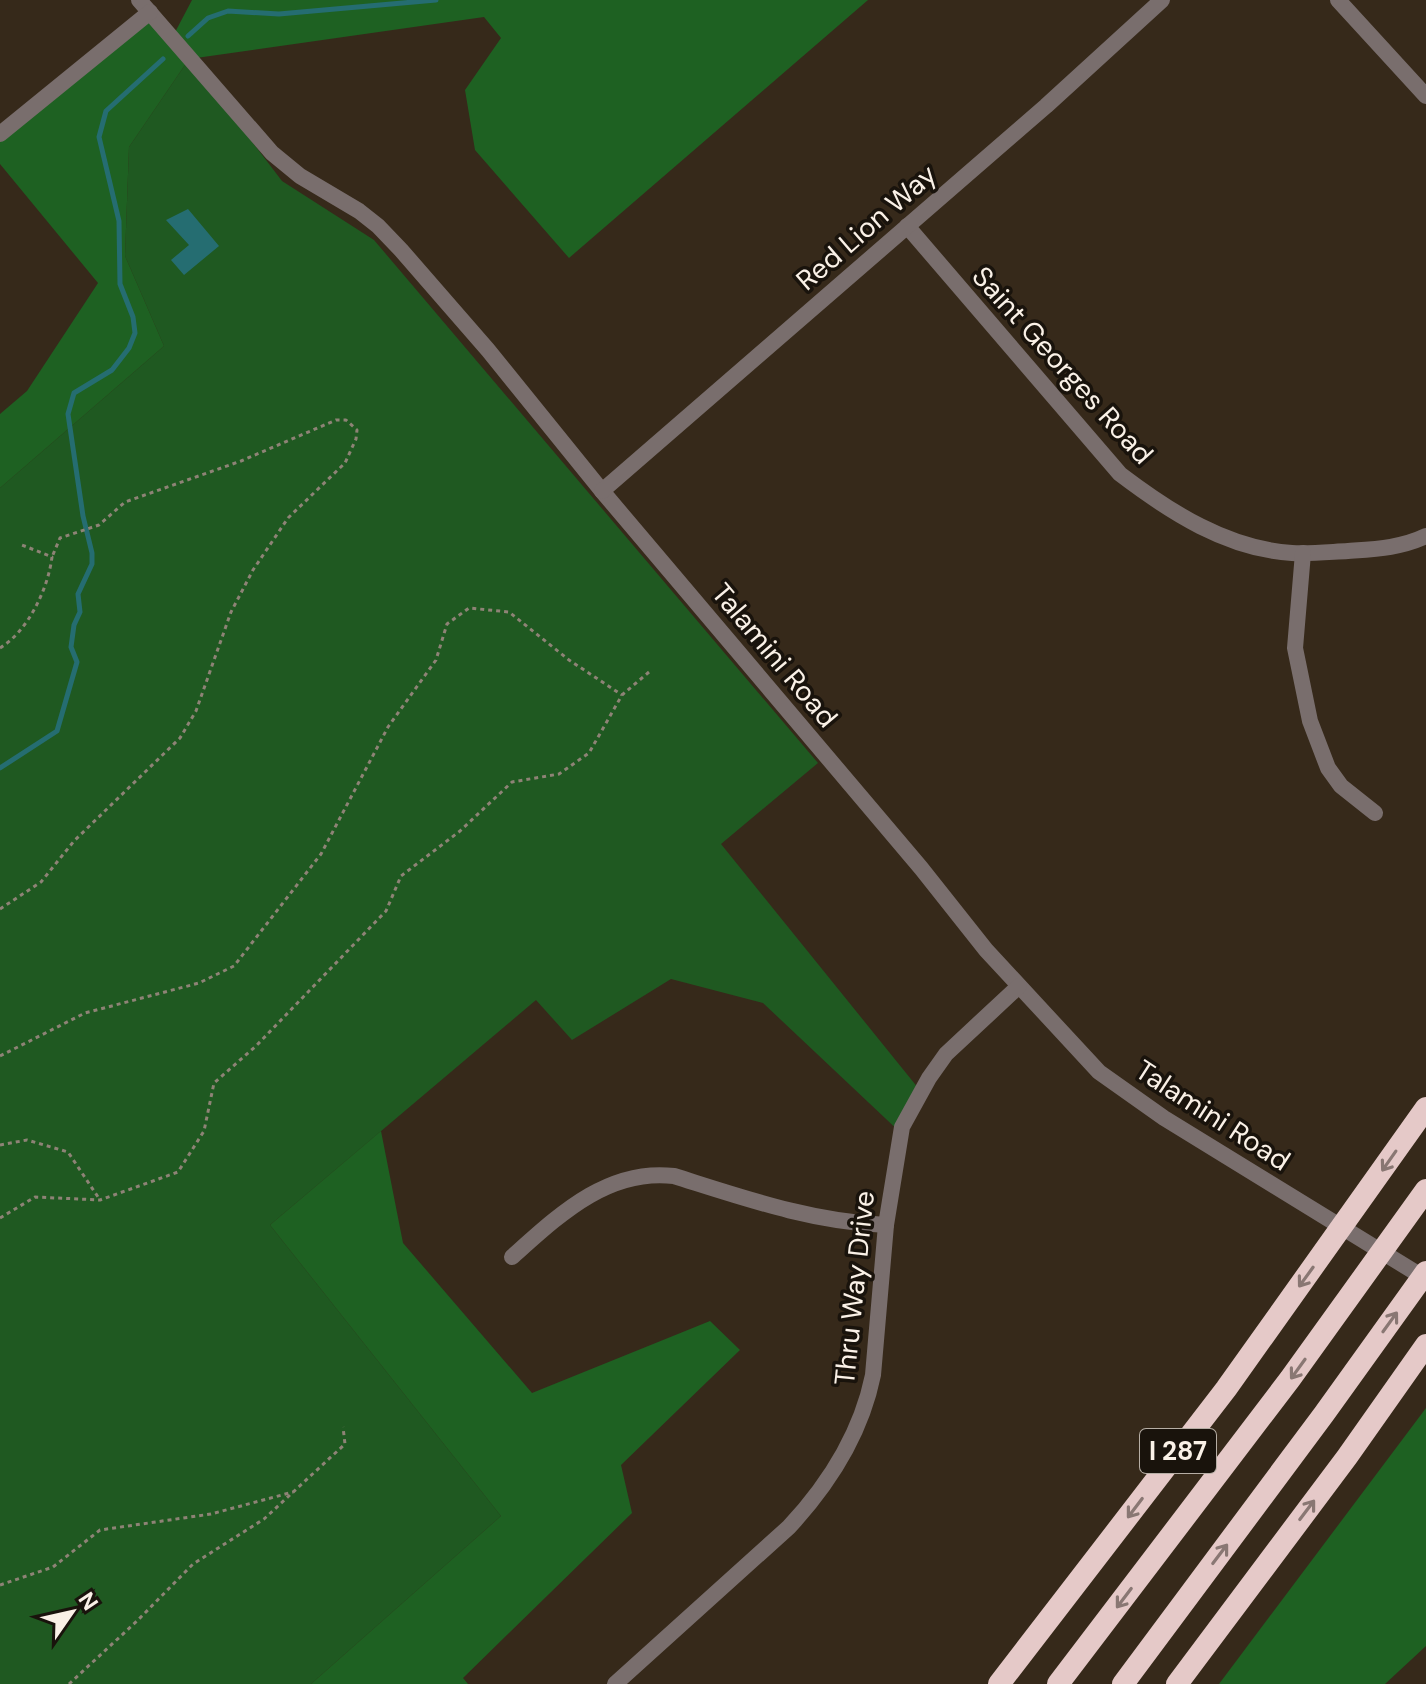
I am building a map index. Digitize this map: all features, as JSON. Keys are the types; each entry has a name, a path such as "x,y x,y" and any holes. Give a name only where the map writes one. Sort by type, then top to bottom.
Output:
{"highway":[{"name":"I 287","path":"999,1684 1226,1389 1426,1108"},
{"name":"I 287","path":"1058,1684 1290,1379 1426,1190"},
{"path":"1123,1684 1426,1272"},
{"path":"1177,1684 1347,1457 1426,1345"}],"street":[{"name":"Red Lion Way","path":"602,491 1046,106 1162,0"},
{"path":"1338,0 1426,96"},
{"path":"0,134 145,6"},
{"name":"Talamini Road","path":"145,6 272,153 300,176 359,211 401,250 1019,986 1099,1072 1164,1118 1426,1279"},
{"name":"Saint Georges Road","path":"907,226 1120,474 1156,501 1214,534 1268,549 1303,553 1381,549 1426,536"},
{"path":"1303,553 1295,648 1310,721 1328,768 1341,786 1375,813"},
{"name":"Thru Way Drive","path":"615,1684 789,1527 852,1442 868,1399 873,1375 886,1225 902,1127 946,1054 1019,986"},
{"path":"512,1257 566,1210 594,1193 630,1177 656,1174 674,1176 783,1210 848,1223 886,1225"}],"path":[{"path":"0,648 21,630 42,593 60,538 99,525 125,502 241,461 321,425 346,420 357,430 345,463 288,518 253,570 231,612 196,711 180,738 74,841 41,882 0,909"},
{"path":"22,545 52,557"},
{"path":"0,1056 85,1013 199,983 234,966 321,854 388,727 436,660 447,624 469,608 509,612 569,660 622,695"},
{"path":"0,1218 35,1197 100,1200 178,1172 204,1131 214,1083 256,1046 386,911 401,876 460,831 512,782 559,774 589,753 622,695 649,672"},
{"path":"0,1145 27,1140 68,1152 100,1200"},
{"path":"69,1684 193,1564 264,1519 296,1491 345,1444 343,1427"},
{"path":"0,1585 53,1567 100,1530 211,1514 296,1491"}],"green space":[{"path":"192,0 868,0 569,258 475,150 465,90 501,38 484,17 189,59 129,147 125,256 164,346 0,488 0,414 27,391 98,283 0,164 0,142 147,9 172,38"},
{"path":"189,59 282,181 374,240 818,763 721,844 923,1094 903,1135 763,1003 671,979 572,1040 536,1000 270,1225 501,1516 311,1684 0,1684 0,488 164,346 125,256 129,147"},
{"path":"381,1131 403,1243 532,1393 710,1321 740,1350 621,1465 632,1513 463,1678 468,1684 311,1684 501,1516 270,1225"},
{"path":"1426,1408 1426,1646 1385,1684 1219,1684"}],"water":[{"path":"188,209 219,246 184,275 171,260 189,245 166,220"}],"waterway":[{"path":"188,36 208,18 228,11 279,14 436,0"},
{"path":"0,768 57,731 77,662 71,647 74,625 80,612 78,594 92,564 92,553 83,516 68,414 74,393 112,370 129,348 135,333 133,317 120,284 119,221 99,137 106,111 163,59"}]}
